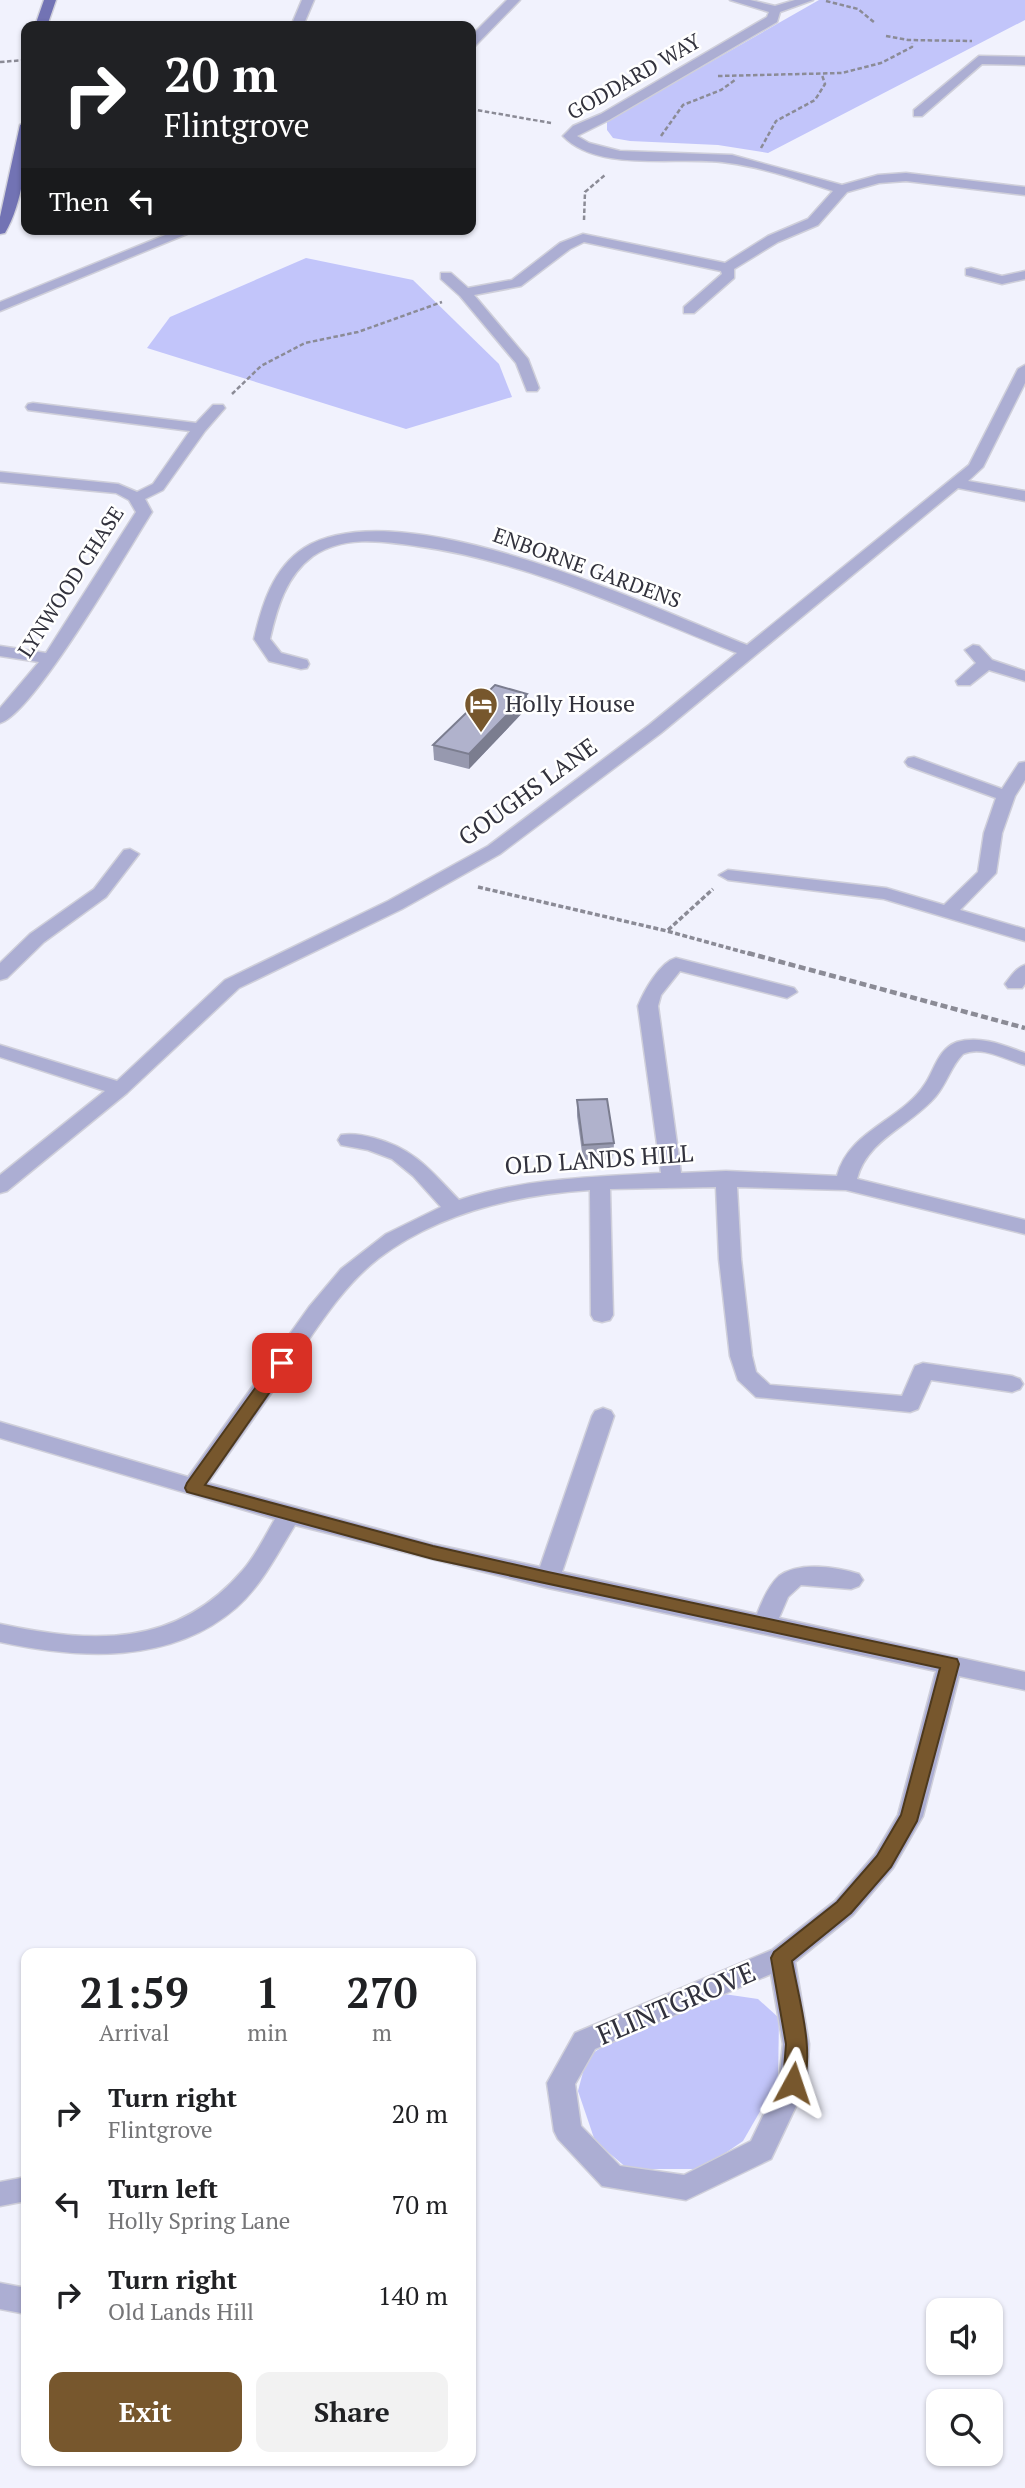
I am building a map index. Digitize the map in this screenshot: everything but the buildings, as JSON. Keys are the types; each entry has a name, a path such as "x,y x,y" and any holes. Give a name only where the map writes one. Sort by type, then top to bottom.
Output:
{"main road":[{"path":"43,21 50,0"},
{"path":"0,230 7,216 21,149"}],"street":[{"path":"299,21 308,0"},
{"path":"476,39 514,0"},
{"path":"736,0 775,10 807,0"},
{"name":"GODDARD WAY","path":"775,10 773,19 569,136 577,143 628,157 714,157 754,163 842,189"},
{"path":"918,113 979,60 1023,57"},
{"path":"465,293 516,283 565,246 583,238 727,268 773,239 813,222 842,189 878,179 906,177 1025,191"},
{"path":"0,307 177,235"},
{"path":"689,310 729,275 727,268"},
{"path":"971,271 1002,279 1025,275"},
{"path":"446,276 465,293 523,362 532,388"},
{"name":"GOUGHS LANE","path":"0,1186 120,1089 232,984 446,878 494,850 655,729 975,467 1025,369"},
{"path":"33,407 200,428"},
{"name":"LYNWOOD CHASE","path":"0,718 26,692 51,659 144,512 136,498 158,487 200,428 218,408"},
{"path":"0,477 118,489 136,498"},
{"path":"955,483 1025,496"},
{"name":"ENBORNE GARDENS","path":"301,664 275,657 261,639 274,591 288,571 311,552 343,538 387,537 473,549 541,570 749,652"},
{"path":"973,650 986,664 1025,676"},
{"path":"0,652 51,659"},
{"path":"964,681 986,664"},
{"path":"914,762 1006,796"},
{"path":"948,912 987,873 993,833 1006,796 1025,767"},
{"path":"0,974 37,938 100,893 130,854"},
{"path":"728,875 886,894 1025,935"},
{"path":"672,1179 648,1006 652,994 676,964 787,992"},
{"path":"846,1183 847,1167 871,1139 923,1099 951,1054 961,1047 986,1047 1025,1059"},
{"path":"0,1051 120,1089"},
{"path":"348,1140 379,1143 397,1153 422,1170 455,1209"},
{"path":"726,1178 730,1259 740,1356 746,1375 764,1392 910,1404 923,1371 1012,1384"},
{"name":"OLD LANDS HILL","path":"193,1488 317,1312 349,1274 393,1239 455,1209 496,1195 600,1183 672,1179 726,1178 846,1183 1025,1227"},
{"path":"600,1183 601,1315"},
{"path":"548,1579 603,1416"},
{"path":"0,1430 289,1515 548,1579 1025,1681"},
{"path":"0,1633 44,1644 90,1648 132,1645 199,1623 225,1603 252,1575 289,1515"},
{"path":"764,1625 775,1596 787,1580 800,1574 851,1580"},
{"name":"FLINTGROVE","path":"781,1958 796,2044 793,2083 761,2150 686,2188 612,2177 568,2131 561,2083 585,2041 781,1958 844,1908 884,1861 910,1816 950,1664"},
{"path":"0,2194 21,2190"},
{"path":"0,2296 21,2300"}],"path":[{"path":"822,0 860,8 867,12 875,23"},
{"path":"660,146 663,132 684,105 721,90 735,80 781,74 822,75 877,64 912,47 912,43 886,36"},
{"path":"0,62 21,60"},
{"path":"758,154 776,121 815,100 823,90 822,75"},
{"path":"476,110 552,123"},
{"path":"583,238 585,191 610,171"},
{"path":"218,408 261,366 285,351 305,343 358,332 465,293"},
{"path":"667,931 728,875"},
{"path":"446,878 667,931 1025,1028"}],"shaded area":[{"path":"819,0 1025,0 1025,20 768,153 718,145 630,141 613,138 607,130 607,121"},
{"path":"306,258 413,280 499,364 512,397 406,429 147,348 170,317"},
{"path":"717,1993 758,1999 779,2018 778,2080 743,2141 702,2169 628,2169 595,2141 578,2091 587,2057 622,2034"}],"place":[{"name":"Holly House","path":"481,734"}],"route":[{"path":"282,1363 193,1488 433,1552 548,1579 950,1664 910,1816 884,1861 844,1908 781,1958 796,2044 793,2083"}]}
